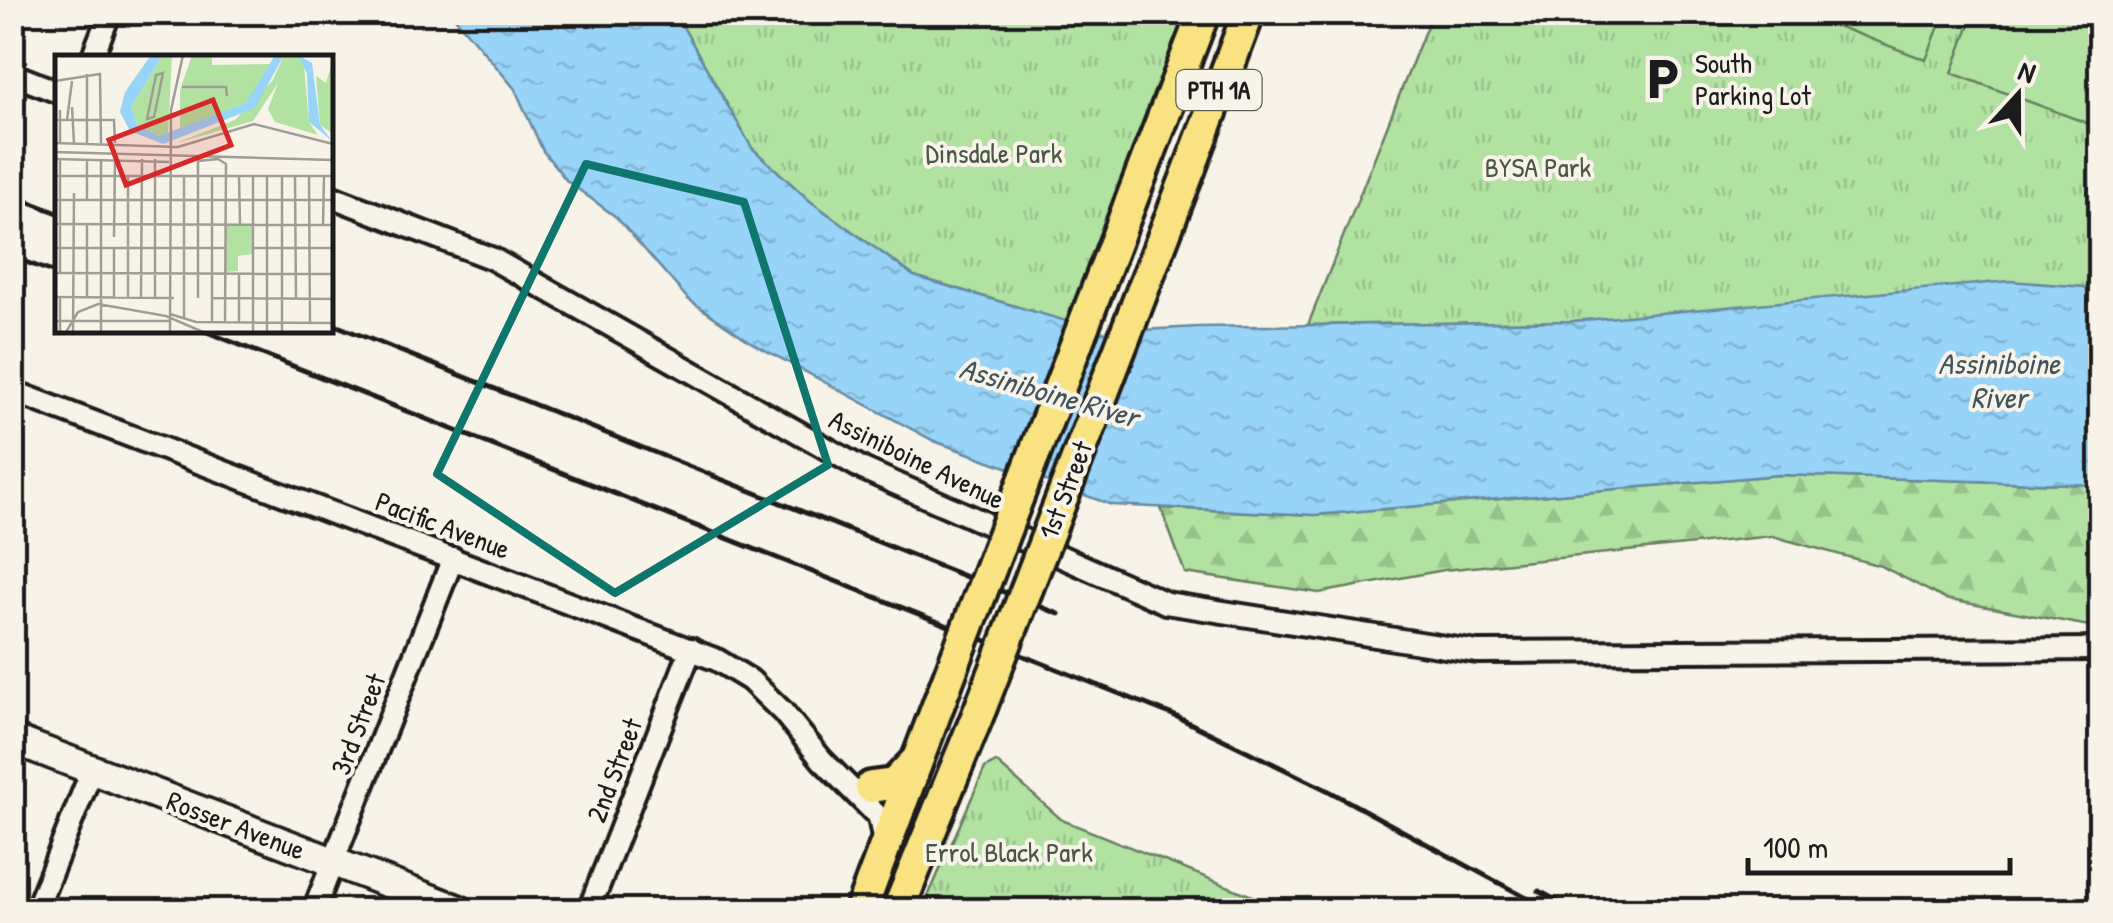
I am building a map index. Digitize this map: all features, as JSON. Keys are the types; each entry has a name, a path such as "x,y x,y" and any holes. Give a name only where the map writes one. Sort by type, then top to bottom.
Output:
{"main road":[{"name":"1st Street","path":"862,910 1204,12"},
{"name":"1st Street","path":"898,910 981,706 1249,12"},
{"path":"871,787 894,784 910,770 921,752"},
{"path":"888,910 917,824 913,811 903,801"}],"street":[{"path":"93,55 110,12"},
{"path":"12,74 55,91"},
{"name":"Assiniboine Avenue","path":"332,197 493,259 863,469 1166,603 1478,652 2100,648"},
{"name":"Pacific Avenue","path":"12,391 691,649 732,669 769,696 822,760 878,817 885,840 882,857"},
{"name":"3rd Street","path":"314,910 453,558"},
{"name":"2nd Street","path":"589,910 691,649"},
{"name":"Rosser Avenue","path":"12,739 459,910"},
{"name":"Pacific Avenue","path":"822,760 903,801"},
{"path":"36,910 92,770"}],"highlighted area":[{"path":"586,164 744,202 828,465 615,593 437,474"}],"green space":[{"name":"Dinsdale Park","path":"675,13 1200,13 1078,325 914,276 810,201 752,148"},
{"name":"BYSA Park","path":"1432,13 2100,13 2100,288 1573,321 1308,325"},
{"path":"1803,13 1944,13 1926,60"},
{"path":"1974,13 2100,13 2100,128 1952,73"},
{"path":"1779,475 2100,485 2100,628 1945,599 1881,566 1772,536 1444,570 1319,593 1185,573 1161,508 1315,515"},
{"name":"Errol Black Park","path":"996,762 1062,820 1287,910 922,910 985,768"}],"water":[{"name":"Assiniboine River","path":"451,13 675,13 752,148 810,201 914,276 1103,332 1573,321 2010,281 2098,288 2100,485 1779,475 1315,515 1112,505 934,441 752,343 688,299 616,217 567,181 543,151 515,89"}],"railway":[{"path":"12,195 55,212"},
{"path":"12,257 55,273"},
{"path":"332,324 1059,614"},
{"path":"207,332 1173,715 1327,790 1549,910"},
{"path":"1539,891 1574,910"}],"place":[{"name":"South Parking Lot","path":"1662,79"}]}
